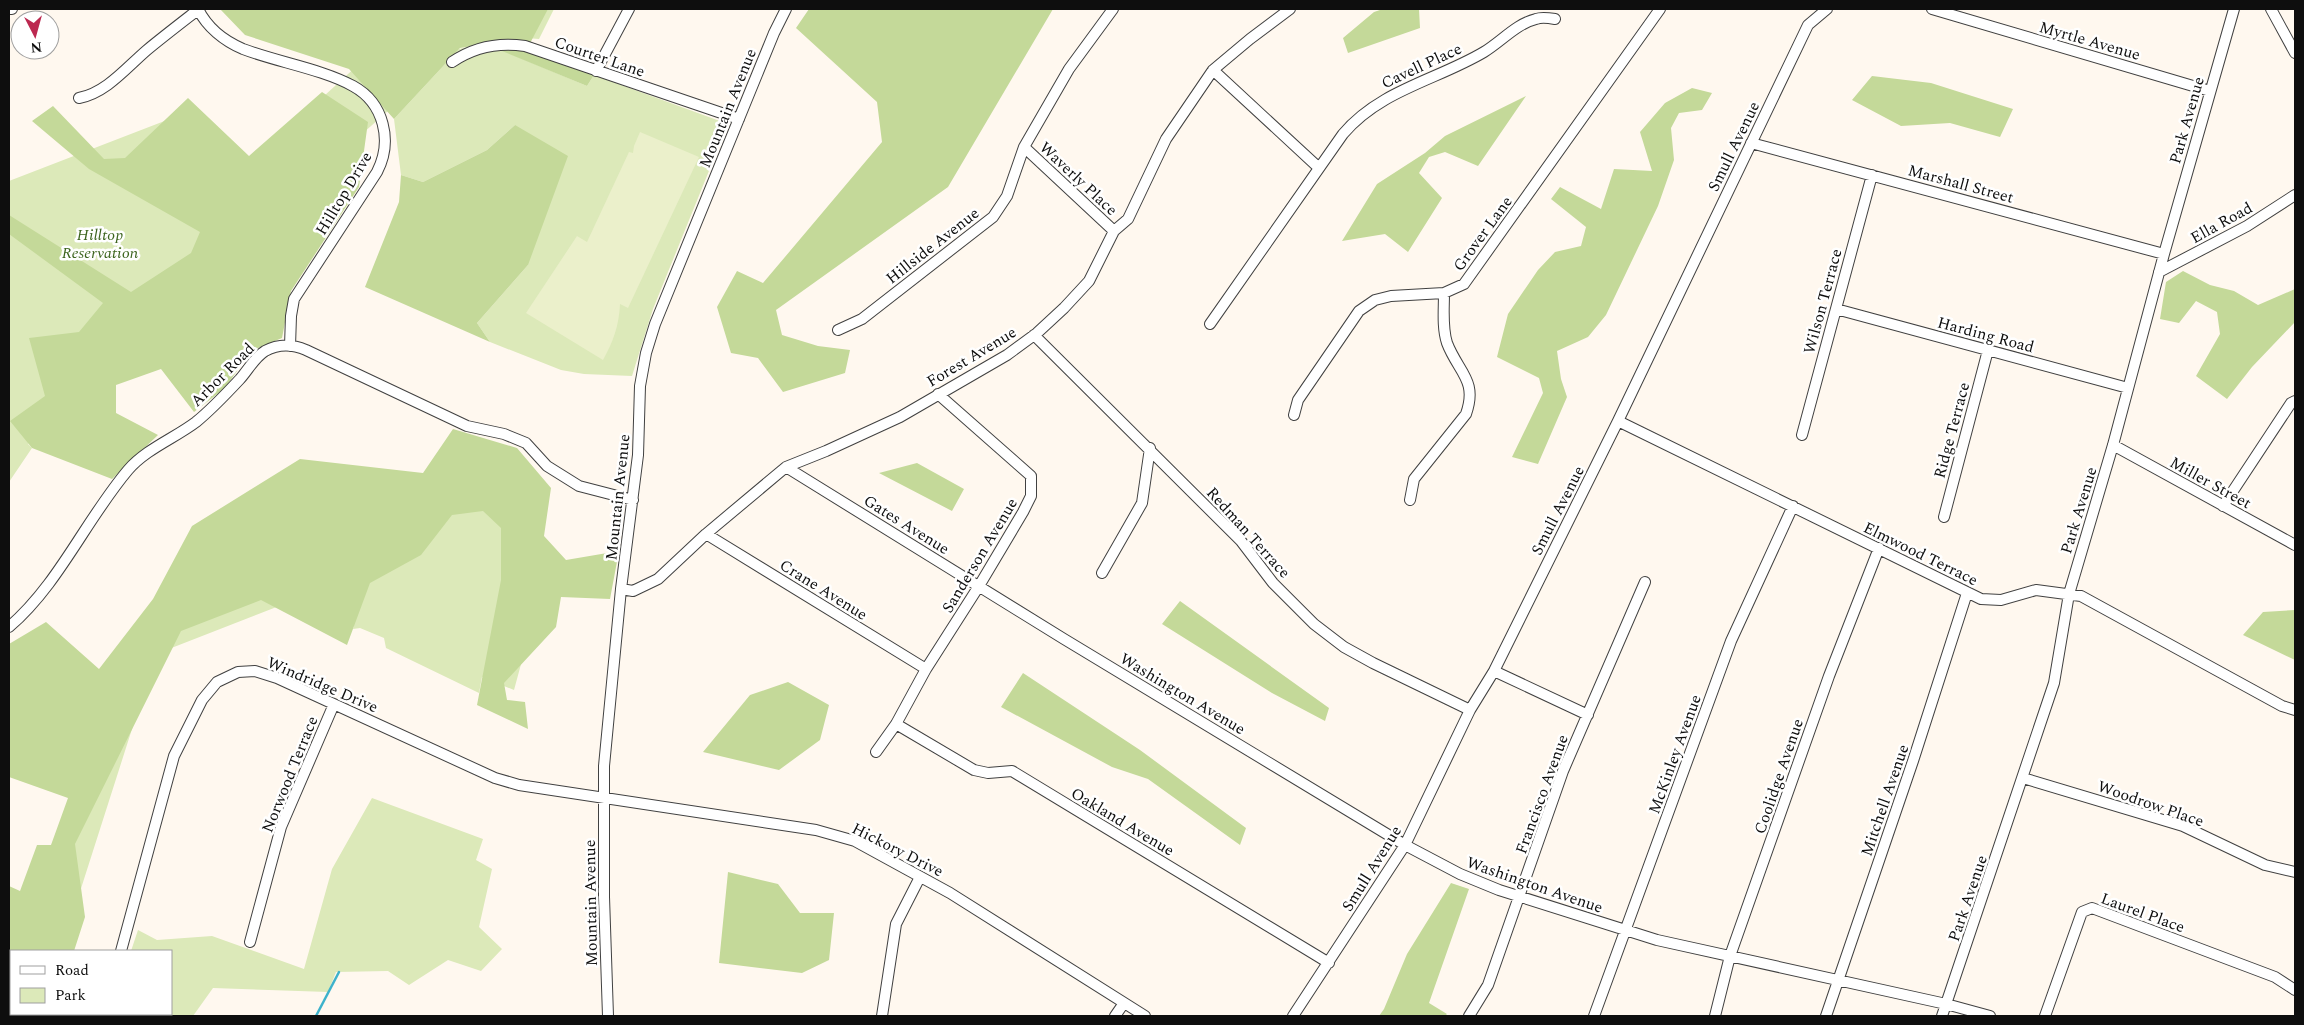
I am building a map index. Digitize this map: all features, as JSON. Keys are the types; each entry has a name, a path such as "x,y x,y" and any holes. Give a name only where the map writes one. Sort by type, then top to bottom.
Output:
{"street":[{"path":"79,98 91,96 118,76 198,9"},
{"name":"Hilltop Drive","path":"198,9 205,21 219,35 242,49 353,86 373,103 384,127 385,150 377,172 294,299 290,316 290,346"},
{"path":"596,71 630,9"},
{"name":"Mountain Avenue","path":"608,1016 604,796 610,693 638,455 640,386 650,338 786,9"},
{"name":"Hillside Avenue","path":"838,330 862,319 993,217 1007,196 1024,147 1069,69 1113,9"},
{"name":"Forest Avenue","path":"621,589 632,591 658,579 706,534 786,466 826,451 900,417 1007,355 1034,335 1064,308 1089,281 1114,231 1128,219 1166,139 1213,70 1250,38 1290,9"},
{"name":"Grover Lane","path":"1294,415 1298,400 1359,311 1375,300 1391,296 1444,293 1464,284 1473,274 1660,9"},
{"name":"Smull Avenue","path":"1293,1016 1405,845 1470,710 1494,671 1618,421 1808,25 1827,9"},
{"name":"Myrtle Avenue","path":"1932,9 2210,91"},
{"name":"Park Avenue","path":"1942,1016 2023,778 2056,674 2069,594 2113,445 2159,272 2234,9"},
{"path":"2271,9 2295,53"},
{"name":"Cavell Place","path":"1210,324 1349,126 1374,105 1479,55 1518,26 1537,18 1555,18"},
{"name":"Courter Lane","path":"452,62 468,52 485,47 514,45 534,49 739,120"},
{"path":"1213,70 1319,168"},
{"name":"Marshall Street","path":"1751,143 2164,254"},
{"name":"Waverly Place","path":"1024,147 1114,231"},
{"name":"Wilson Terrace","path":"1802,434 1872,175"},
{"name":"Ella Road","path":"2159,272 2247,226 2295,195"},
{"path":"1410,500 1414,479 1466,414 1469,404 1470,390 1468,380 1447,343 1444,324 1444,293"},
{"name":"Harding Road","path":"1836,309 2128,388"},
{"name":"Redman Terrace","path":"1034,335 1150,448 1241,541 1273,583 1314,624 1344,646 1373,663 1470,710"},
{"path":"290,346 306,350 467,426 504,434 526,443 547,466 579,486 633,500"},
{"name":"Arbor Road","path":"9,627 27,612 47,588 114,488 130,468 153,450 196,422 222,399 259,356 270,349 290,346"},
{"name":"Ridge Terrace","path":"1944,517 1988,350"},
{"name":"Sanderson Avenue","path":"876,752 896,724 926,669 979,586 1031,496 1031,476 938,394"},
{"path":"2223,506 2291,403 2295,400"},
{"name":"Elmwood Terrace","path":"1618,421 1967,593 1994,601 2009,599 2029,591 2082,596 2282,706 2295,710"},
{"name":"Miller Street","path":"2113,445 2295,545"},
{"path":"1102,573 1142,502 1150,448"},
{"name":"Gates Avenue","path":"786,466 1064,639"},
{"name":"McKinley Avenue","path":"1594,1016 1731,642 1793,506"},
{"name":"Crane Avenue","path":"706,534 926,669"},
{"name":"Coolidge Avenue","path":"1715,1016 1730,956 1829,676 1879,548"},
{"name":"Francisco Avenue","path":"1470,1016 1488,985 1563,771 1645,582"},
{"name":"Mitchell Avenue","path":"1826,1016 1908,778 1967,593"},
{"name":"Washington Avenue","path":"1064,639 1405,845 1460,874 1520,897 1658,940 1946,1004 1990,1016"},
{"name":"Windridge Drive","path":"120,950 174,756 209,690 227,676 238,672 255,671 266,673 495,778 519,785 604,796"},
{"path":"1494,671 1588,715"},
{"name":"Norwood Terrace","path":"250,942 281,827 334,704"},
{"name":"Oakland Avenue","path":"896,724 974,770 988,773 1012,771 1329,963"},
{"name":"Woodrow Place","path":"2023,778 2183,826 2265,865 2295,872"},
{"name":"Hickory Drive","path":"604,796 816,830 855,841 950,893 1145,1016"},
{"path":"882,1016 896,924 920,877"},
{"name":"Laurel Place","path":"2045,1016 2082,912 2092,908 2275,977 2295,990"},
{"path":"1115,1016 1124,1003"}],"green space":[{"path":"220,9 548,9 527,49 594,75 587,86 485,44 460,48 394,119 349,69 245,35"},
{"name":"Hilltop Reservation","path":"241,9 554,9 539,39 475,34 111,356 28,444 32,448 9,482 9,181 193,110 243,170 359,64"},
{"path":"809,9 1053,9 948,187 776,310 782,335 818,346 850,350 845,373 783,392 758,358 731,353 717,307 737,271 763,283 882,142 877,102 796,28"},
{"path":"1383,9 1419,9 1420,28 1348,53 1343,38 1374,12"},
{"path":"485,43 587,86 594,75 728,124 653,309 632,376 584,374 561,370 490,342 477,323 528,265 515,125 487,150 423,182 401,175 394,119 459,49"},
{"path":"1872,76 1931,83 2013,109 2000,137 1950,123 1901,126 1852,100"},
{"path":"1692,88 1712,93 1702,110 1679,113 1671,128 1674,160 1658,206 1606,315 1588,337 1557,351 1561,379 1567,397 1538,464 1512,457 1543,393 1539,378 1497,357 1508,314 1538,270 1555,252 1581,246 1586,227 1551,199 1560,187 1601,209 1614,169 1652,171 1640,132 1665,103"},
{"path":"322,92 368,122 359,187 291,291 282,338 251,351 225,388 194,412 161,369 116,385 116,413 158,435 112,479 32,448 10,421 45,396 29,338 79,332 103,303 9,234 9,215 131,292 191,253 200,232 89,169 32,121 53,106 104,159 125,158 188,98 249,156"},
{"path":"1526,96 1478,166 1445,152 1429,157 1419,173 1442,198 1408,252 1385,234 1342,241 1377,184 1425,153 1445,136"},
{"path":"515,125 568,156 528,265 477,323 490,342 365,287 399,202 401,175 423,182 487,150"},
{"path":"640,132 699,157 628,308 620,304 615,334 603,360 526,313 577,236 587,242 629,152 633,153"},
{"path":"2183,271 2210,285 2234,291 2258,305 2295,289 2295,322 2252,367 2227,399 2196,376 2220,334 2217,312 2196,301 2179,323 2160,319 2166,282"},
{"path":"453,429 517,448 551,488 544,536 566,560 619,551 610,599 561,597 556,627 504,683 507,700 525,702 528,729 477,705 501,580 501,528 483,511 452,515 421,555 370,583 347,645 261,600 181,631 75,844 85,917 74,950 10,950 10,1015 52,1015 9,1016 9,886 20,891 37,845 51,845 68,798 9,777 9,644 46,622 99,669 153,599 192,526 300,459 423,473"},
{"path":"457,439 531,537 552,550 514,690 482,677 479,693 386,648 384,638 360,628 353,629 354,626 292,601 156,654 61,950 10,950 9,1016 9,949 135,640 411,497"},
{"path":"917,463 964,489 952,511 879,473"},
{"path":"1180,601 1329,708 1325,721 1272,693 1162,624"},
{"path":"2295,610 2295,660 2243,635 2263,612"},
{"path":"1023,673 1140,750 1246,828 1240,845 1148,779 1112,767 1001,707"},
{"path":"788,682 829,705 820,740 779,770 703,752 750,695"},
{"path":"372,798 483,839 476,860 492,869 479,927 502,949 481,971 448,960 409,985 388,971 336,972 328,992 213,988 193,1016 116,1016 172,1015 172,950 131,950 138,930 157,940 212,936 304,969 332,869"},
{"path":"728,872 778,884 800,913 834,913 829,960 802,973 719,963"},
{"path":"1451,883 1469,889 1429,1003 1447,1014 1445,1016 1379,1016 1384,1009 1407,954"}],"waterway":[{"path":"316,1016 339,972"}]}
